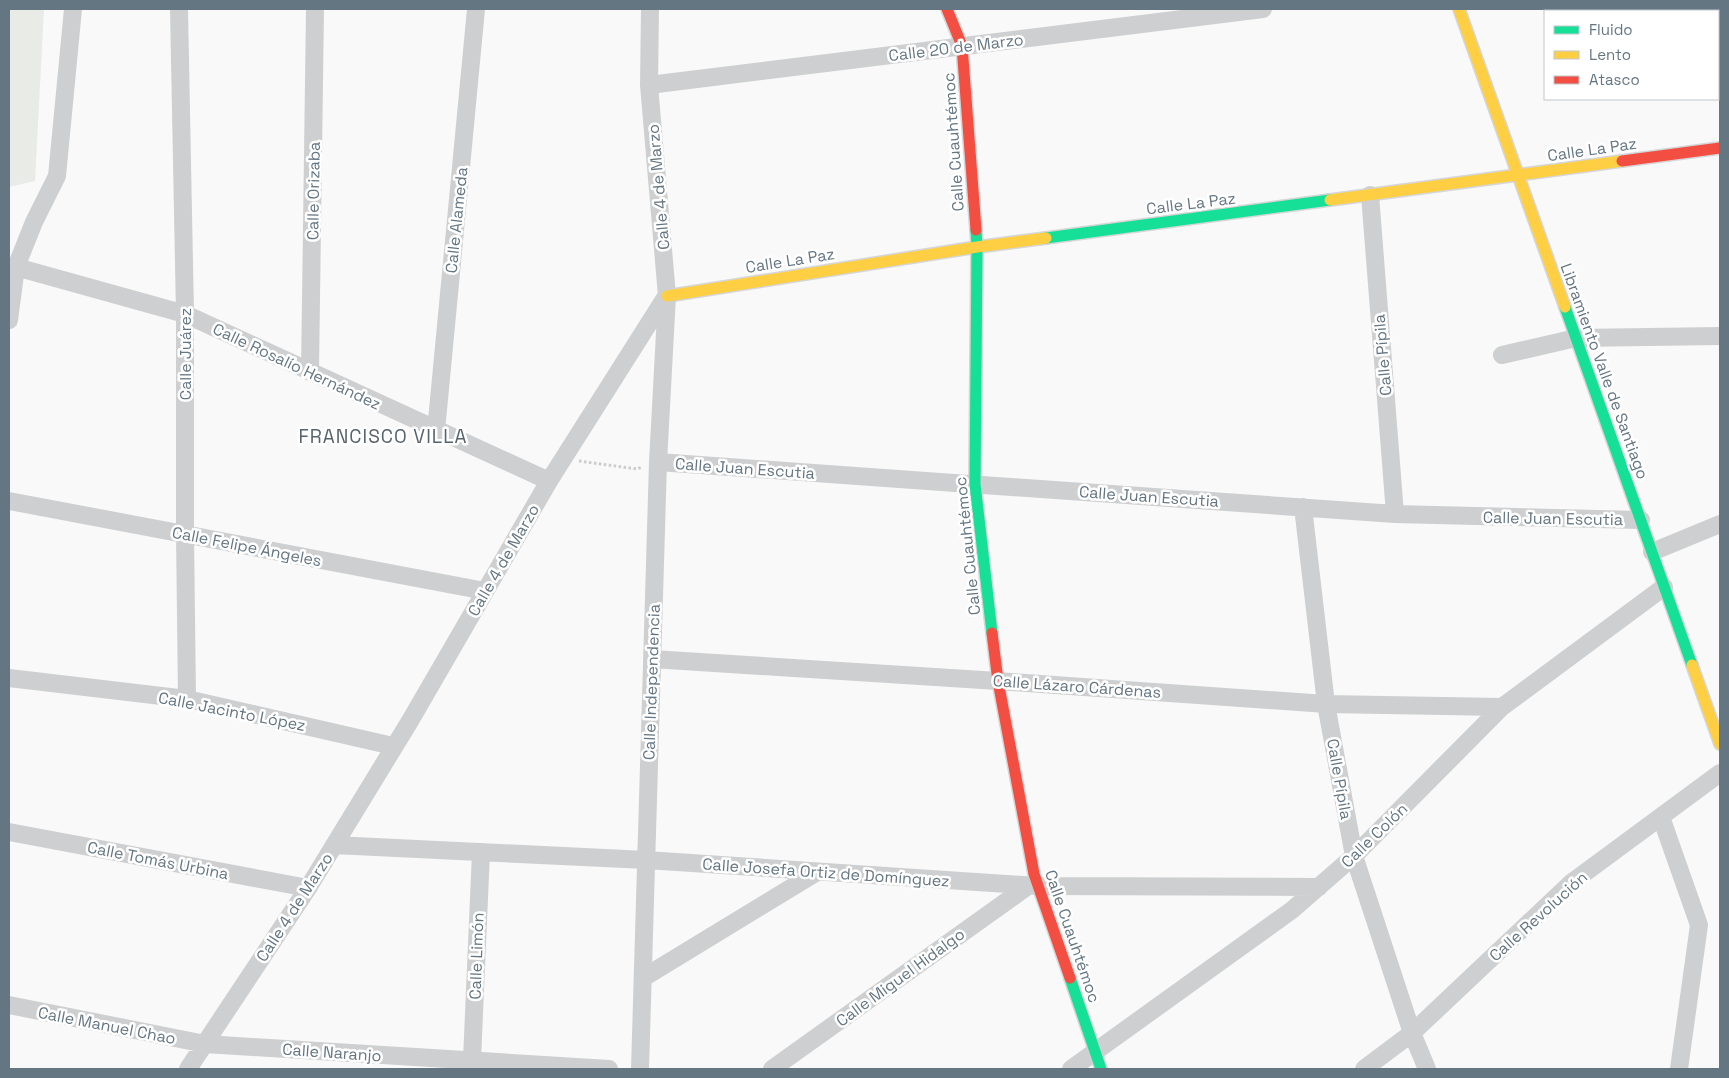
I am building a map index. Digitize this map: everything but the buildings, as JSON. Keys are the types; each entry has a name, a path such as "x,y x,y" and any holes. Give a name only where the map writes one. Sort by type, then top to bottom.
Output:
{"street":[{"path":"9,320 12,268 57,176 73,9"},
{"name":"Calle Juárez","path":"179,9 185,314 187,699"},
{"name":"Calle Orizaba","path":"310,372 315,9"},
{"name":"Calle Alameda","path":"436,431 476,9"},
{"name":"Calle 4 de Marzo","path":"188,1069 308,888 549,482 666,296 649,85 650,9"},
{"name":"Calle Cuauhtémoc","path":"947,9 962,46 977,247 975,484 998,681 1034,874 1033,886 1101,1069"},
{"name":"Calle 20 de Marzo","path":"649,85 1263,9"},
{"name":"Libramiento Valle de Santiago","path":"1460,9 1720,744"},
{"name":"Calle La Paz","path":"666,296 977,247 1720,148"},
{"name":"Calle Pípila","path":"1370,196 1395,514"},
{"name":"Calle Rosalío Hernández","path":"12,268 185,314 549,482"},
{"name":"Calle Independencia","path":"640,1069 658,462 666,296"},
{"path":"1502,355 1576,338 1720,336"},
{"name":"Calle Juan Escutia","path":"658,462 1395,514 1641,520"},
{"name":"Calle Felipe Ángeles","path":"9,501 485,591"},
{"name":"Calle Pípila","path":"1303,507 1326,704 1354,856 1412,1033 1427,1069"},
{"path":"1652,552 1720,524"},
{"name":"Calle Colón","path":"1070,1069 1292,910 1354,856 1502,707 1664,587"},
{"name":"Calle Lázaro Cárdenas","path":"652,659 1326,704 1502,707"},
{"name":"Calle Jacinto López","path":"9,678 187,699 393,746"},
{"name":"Calle Revolución","path":"1364,1069 1412,1033 1571,884 1720,773"},
{"path":"1661,817 1699,924 1680,1069"},
{"name":"Calle Tomás Urbina","path":"9,832 308,888"},
{"name":"Calle Josefa Ortiz de Domínguez","path":"334,845 646,860 1033,886 1319,887"},
{"name":"Calle Limón","path":"472,1060 481,852"},
{"path":"643,978 817,872"},
{"name":"Calle Miguel Hidalgo","path":"772,1069 1033,886"},
{"name":"Calle Manuel Chao","path":"9,1005 205,1044"},
{"name":"Calle Naranjo","path":"205,1044 609,1069"}],"path":[{"path":"564,458 637,469 658,462"}],"shaded area":[{"path":"9,9 44,9 35,181 9,187"}],"traffic: fast":[{"path":"1046,238 1330,200"},
{"path":"976,230 975,484 992,633"},
{"path":"1565,307 1692,665"},
{"path":"1070,978 1101,1069"}],"traffic: slow":[{"path":"1459,9 1565,307"},
{"path":"1330,200 1622,161"},
{"path":"667,296 977,247 1046,238"},
{"path":"1692,665 1720,744"}],"traffic: jam":[{"path":"947,9 962,46 976,230"},
{"path":"1622,161 1720,148"},
{"path":"992,633 998,681 1034,874 1070,978"}],"district":[{"name":"FRANCISCO VILLA","path":"383,436"}]}
